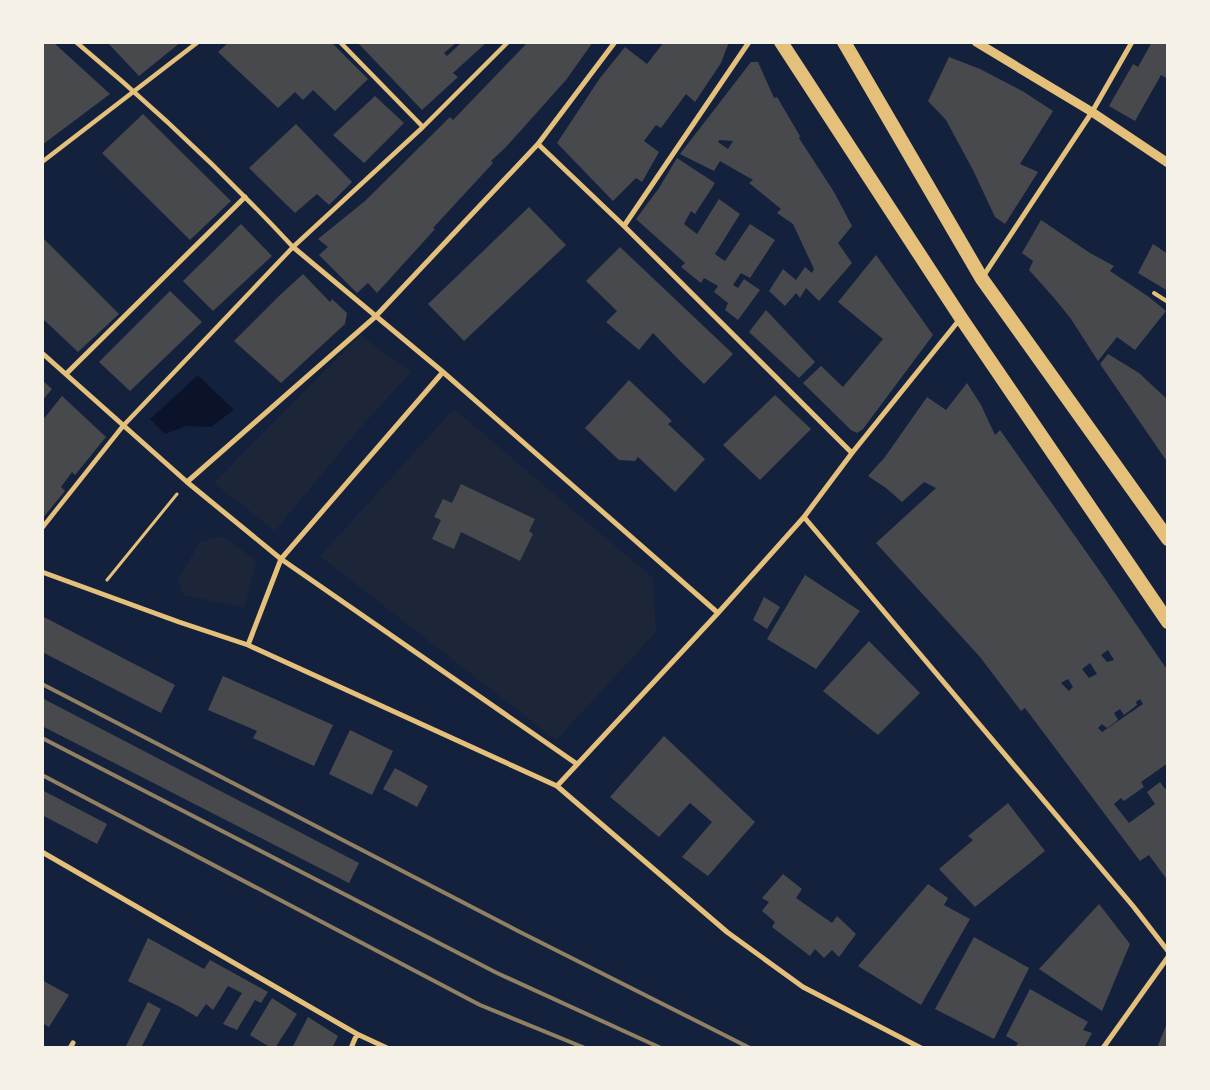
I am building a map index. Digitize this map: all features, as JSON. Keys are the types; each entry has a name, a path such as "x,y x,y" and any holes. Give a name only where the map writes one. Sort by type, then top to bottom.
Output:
{"highway":[{"path":"781,42 960,318 1168,622"},
{"path":"844,42 982,279 1168,539"}],"street":[{"path":"76,42 134,91 245,196 293,247 443,372 718,613"},
{"path":"42,162 198,42"},
{"path":"340,42 423,126"},
{"path":"42,528 123,426 293,247 423,126 508,42"},
{"path":"187,482 375,317 538,144 615,42"},
{"path":"624,226 749,42"},
{"path":"976,42 1092,112 1168,163"},
{"path":"982,279 1092,112 1132,42"},
{"path":"538,144 624,226 852,453"},
{"path":"66,374 245,196"},
{"path":"557,786 718,613 804,516 960,318"},
{"path":"42,353 187,482 281,559 577,764"},
{"path":"248,645 281,559 443,372"},
{"path":"804,516 1133,906 1168,951"},
{"path":"42,572 248,645 557,786 727,932 803,987 921,1048"},
{"path":"42,852 357,1034 387,1048"},
{"path":"1103,1048 1168,957"},
{"path":"351,1048 357,1034"}],"lane":[{"path":"1154,293 1168,302"}],"path":[{"path":"97,593 187,482"}],"shaded area":[{"path":"360,335 411,372 361,427 275,531 214,483"},
{"path":"198,375 234,410 211,427 186,426 165,434 150,419"},
{"path":"454,409 653,578 656,632 556,740 320,556"},
{"path":"221,536 256,560 244,608 183,595 178,579 200,542"}],"building":[{"path":"42,42 53,42 110,94 42,145"},
{"path":"107,42 181,42 139,76"},
{"path":"229,42 331,42 368,79 335,111 313,90 303,100 295,92 278,108 218,52"},
{"path":"357,42 457,42 444,53 447,56 462,42 487,42 453,73 458,77 422,110"},
{"path":"528,42 593,42 566,80 491,161 493,163 377,293 368,283 357,293 319,255 328,247 318,239 365,201 450,117 453,120"},
{"path":"664,42 729,42 721,63 695,102 686,94 661,128 656,125 644,141 659,152 642,182 636,178 613,201 557,143 600,78 625,47 647,64"},
{"path":"1152,42 1168,43 1168,79 1161,75 1135,121 1109,106 1133,64 1138,67"},
{"path":"949,57 980,69 1024,92 1053,111 1020,164 1038,172 1005,224 995,217 973,170 946,120 928,101"},
{"path":"751,62 758,62 774,98 777,97 800,136 799,138 834,192 852,226 838,243 852,263 819,301 806,288 800,298 796,293 785,306 769,291 783,269 796,280 805,267 812,273 814,269 793,224 777,213 781,209 749,183 753,180 720,161 714,171 680,154","holes":["719,140 733,141 728,149 718,142"]},
{"path":"375,96 404,123 364,163 333,135"},
{"path":"143,114 231,201 190,240 102,153"},
{"path":"296,124 352,182 329,205 317,194 295,213 249,168"},
{"path":"677,158 715,183 695,214 691,211 684,224 697,234 719,199 740,214 715,254 709,250 725,261 750,224 775,240 750,278 741,273 733,285 738,288 744,279 760,290 738,320 725,310 728,303 714,292 718,286 704,278 701,283 681,267 685,263 636,219 659,188"},
{"path":"529,207 566,245 464,341 428,304"},
{"path":"1041,220 1090,253 1114,266 1110,271 1149,297 1166,311 1135,350 1117,337 1098,361 1071,319 1029,270 1033,261 1022,253"},
{"path":"241,224 272,256 213,311 183,281"},
{"path":"42,237 119,314 78,352 42,318"},
{"path":"1153,244 1168,254 1168,291 1138,273"},
{"path":"620,247 733,354 704,384 653,333 639,350 606,322 617,311 586,281"},
{"path":"876,255 933,335 863,429 857,433 851,430 803,383 821,366 843,387 883,339 838,302"},
{"path":"303,274 330,302 332,299 347,313 345,324 281,383 234,341"},
{"path":"170,291 202,322 130,391 99,362"},
{"path":"766,310 815,362 799,378 749,332"},
{"path":"1108,354 1139,373 1168,400 1168,463 1100,364"},
{"path":"42,380 52,389 42,401"},
{"path":"629,380 672,421 668,424 705,459 675,492 638,457 635,461 619,460 585,428"},
{"path":"967,383 981,405 995,435 1000,430 1168,671 1168,763 1141,782 1144,787 1124,801 1121,798 1114,804 1129,823 1155,804 1147,792 1160,782 1165,789 1168,787 1168,881 1149,855 1140,861 1025,708 1021,711 980,657 876,543 936,488 924,482 902,502 868,476 885,457 927,397 946,410","holes":["1108,650 1114,660 1107,662 1101,655","1090,663 1097,674 1089,678 1082,669","1068,679 1073,687 1069,691 1061,683","1140,699 1143,704 1102,732 1098,728 1102,724 1107,728 1118,720 1114,713 1120,709 1124,715 1137,705 1136,702"]},
{"path":"775,395 811,429 760,480 723,445"},
{"path":"62,396 106,437 75,475 72,472 61,487 65,491 42,519 42,421"},
{"path":"461,484 535,519 529,531 533,534 520,561 461,532 454,549 432,539 441,520 434,517 443,499 452,503"},
{"path":"805,575 860,611 816,669 767,639"},
{"path":"764,597 780,607 767,629 753,620"},
{"path":"42,616 175,685 161,713 42,652"},
{"path":"869,641 920,693 878,735 823,691"},
{"path":"223,676 333,725 314,766 253,738 257,731 208,710"},
{"path":"42,698 359,863 349,883 42,726"},
{"path":"350,730 393,751 372,795 329,774"},
{"path":"664,736 755,822 708,876 682,857 712,822 690,803 659,837 610,797"},
{"path":"395,768 428,786 417,807 383,789"},
{"path":"42,790 107,824 97,844 42,815"},
{"path":"1008,803 1045,851 975,907 939,869 973,840 968,836"},
{"path":"783,874 802,889 796,898 832,923 837,916 856,934 839,957 832,950 824,958 815,949 810,956 772,927 775,922 762,911 769,902 762,898"},
{"path":"928,884 948,898 944,905 970,919 921,1005 858,966"},
{"path":"1099,904 1130,944 1102,1011 1039,969"},
{"path":"974,937 1029,968 994,1039 935,1009"},
{"path":"148,938 204,969 210,960 268,992 261,1003 255,1000 237,1030 223,1024 242,993 228,986 213,1010 206,1004 197,1017 128,981"},
{"path":"42,980 69,995 49,1027 42,1023"},
{"path":"1030,989 1088,1022 1083,1030 1092,1033 1084,1048 1015,1048 1018,1043 1006,1036"},
{"path":"272,998 297,1014 275,1048 271,1048 250,1035"},
{"path":"148,1002 161,1009 141,1048 125,1048"},
{"path":"308,1017 338,1036 332,1048 292,1048"},
{"path":"1167,1023 1168,1048 1157,1048"}],"railway":[{"path":"42,684 520,932 750,1048"},
{"path":"42,738 497,973 661,1048"},
{"path":"42,775 480,1005 585,1048"}]}
